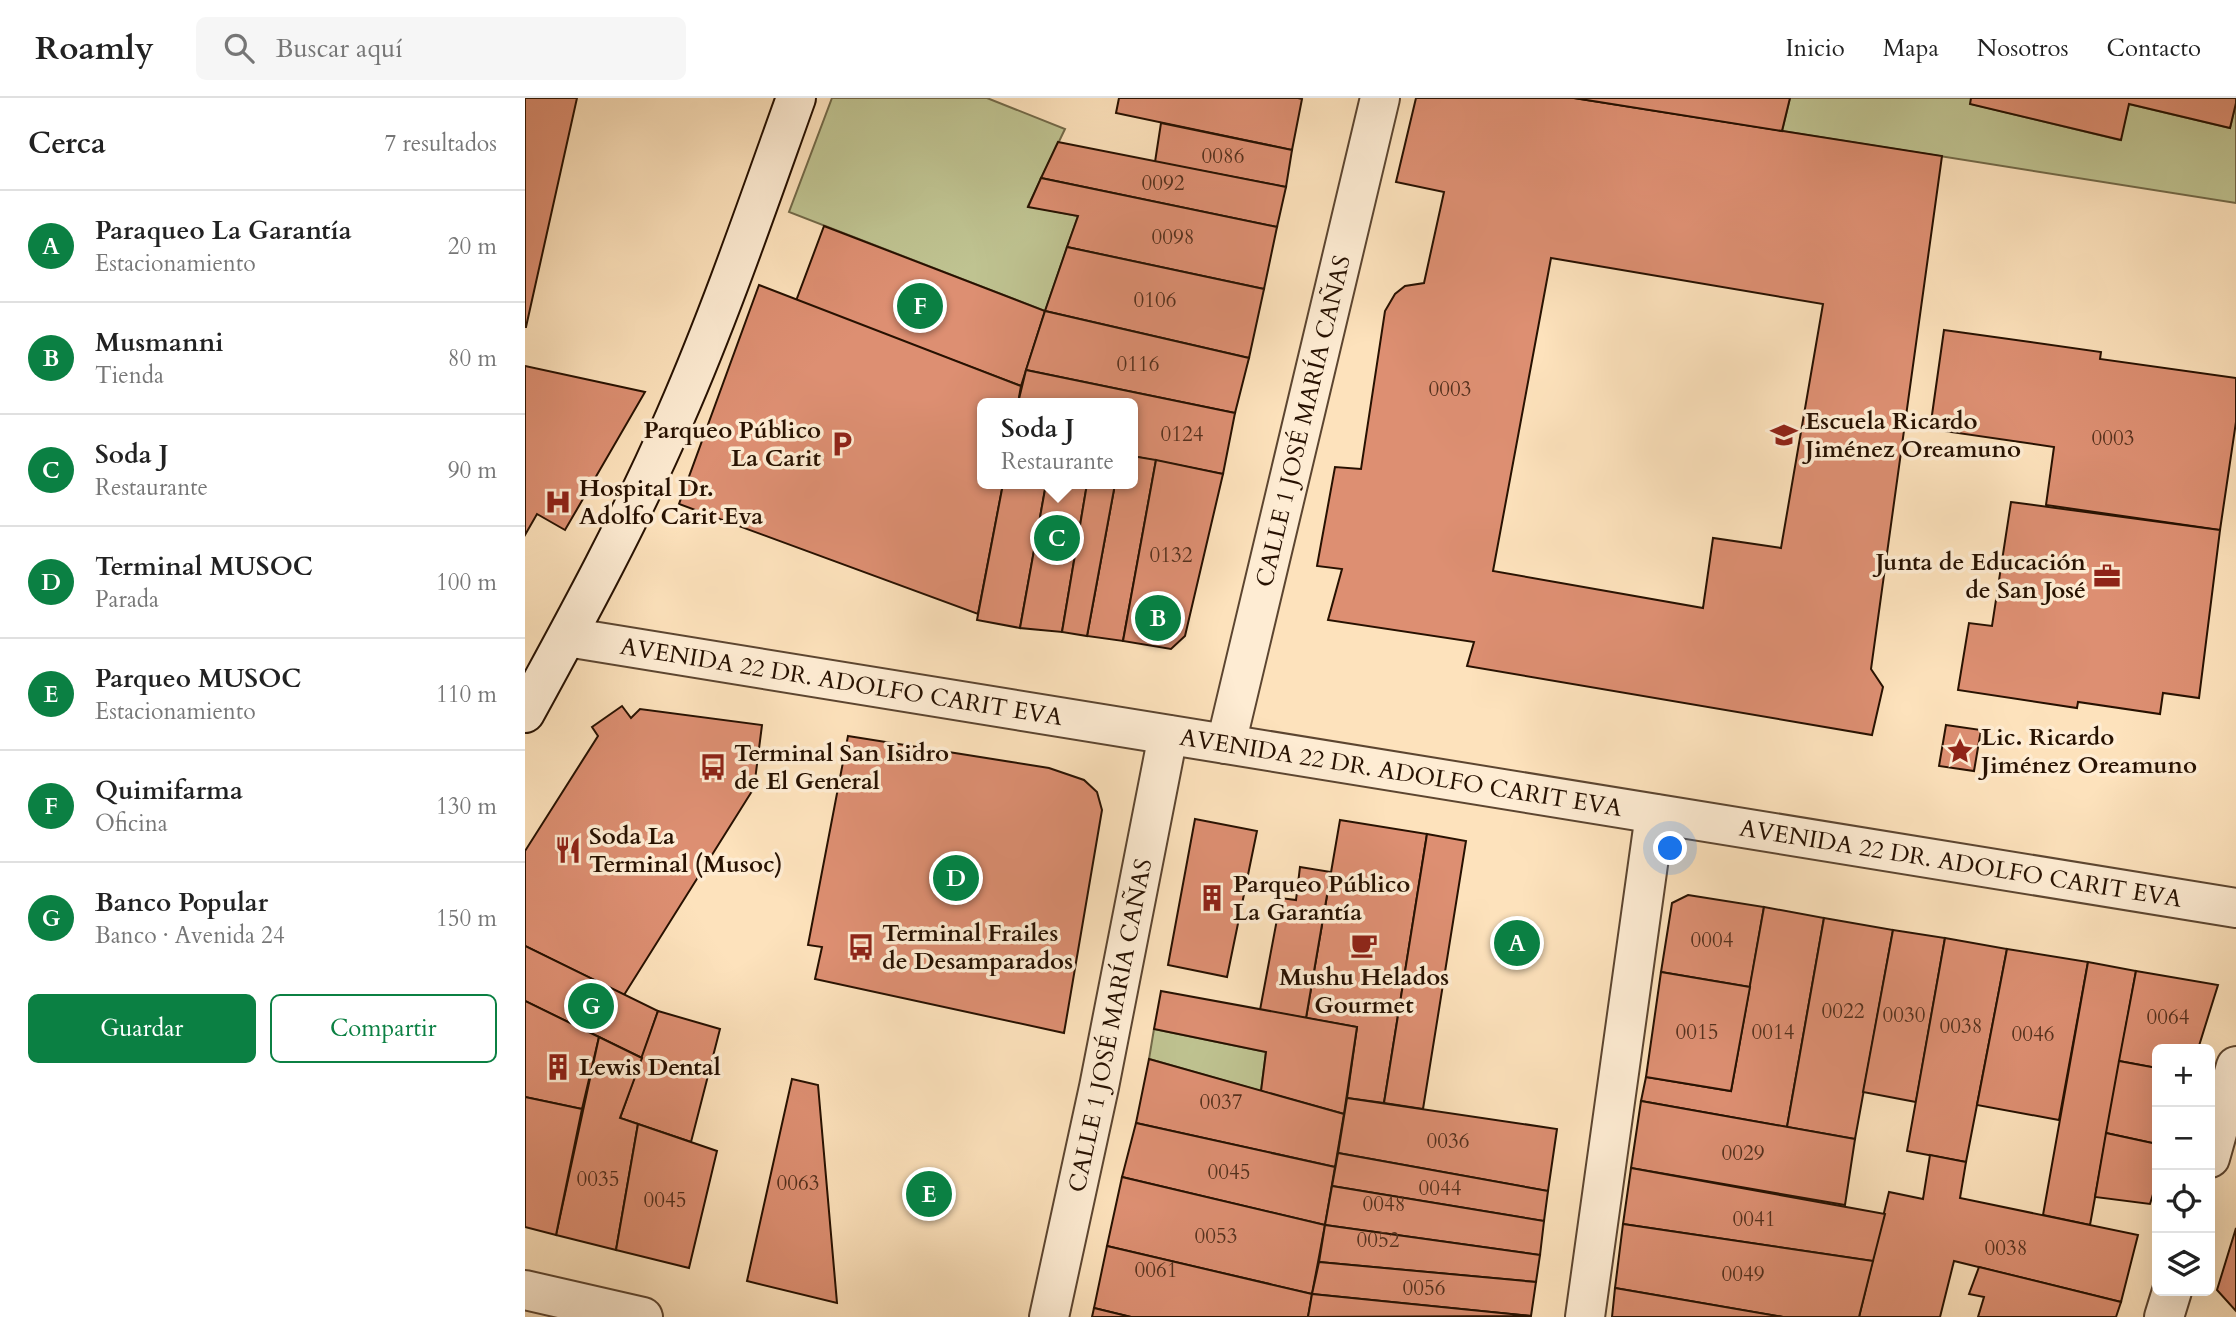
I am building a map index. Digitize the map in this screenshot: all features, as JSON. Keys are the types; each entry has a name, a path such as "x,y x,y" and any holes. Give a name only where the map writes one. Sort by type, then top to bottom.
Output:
{"street":[{"path":"525,713 675,416 796,98"},
{"name":"CALLE 1 JOSÉ MARÍA CAÑAS","path":"1226,744 1380,98"},
{"name":"AVENIDA 22 DR. ADOLFO CARIT EVA","path":"566,636 2236,908"},
{"name":"CALLE 1 JOSÉ MARÍA CAÑAS","path":"1049,1317 1168,735"},
{"path":"1585,1317 1655,814"},
{"path":"2215,1140 2236,1066"},
{"path":"525,1290 643,1317"},
{"path":"2164,1317 2170,1296"}],"green space":[{"path":"832,98 987,98 1065,129 1028,206 1078,216 1045,311 789,212"},
{"path":"1790,98 1971,98 1971,104 2120,140 2129,104 2230,128 2236,103 2236,203 1782,131"},
{"path":"1154,1029 1266,1052 1261,1091 1149,1059"}],"building":[{"path":"525,98 577,98 526,327 525,327"},
{"path":"1119,98 1302,99 1292,150 1116,113"},
{"path":"1416,98 1574,98 1942,156 1871,669 1883,687 1872,735 1467,666 1474,642 1328,620 1342,569 1317,566 1335,467 1361,469 1385,311 1395,294 1405,286 1424,283 1444,192 1396,182","holes":["1551,258 1823,304 1781,548 1713,538 1703,608 1493,571"]},
{"path":"1574,98 1790,98 1782,131"},
{"path":"1971,98 2236,98 2236,103 2230,128 2129,104 2121,140 1970,104"},
{"path":"1161,123 1292,150 1286,187 1155,162"},
{"path":"1058,142 1286,187 1277,227 1041,178"},
{"path":"1041,178 1277,227 1264,289 1067,247 1078,216 1028,207"},
{"path":"824,226 1045,311 1021,386 796,301"},
{"path":"1067,247 1264,289 1249,358 1045,311"},
{"name":"Parqueo Público La Carit","path":"759,285 1021,386 1019,398 977,398 977,489 1002,489 978,614 679,504"},
{"path":"1045,311 1249,358 1235,413 1026,370"},
{"path":"1944,330 2101,352 2100,359 2236,378 2236,422 2220,530 2046,505 2054,447 1930,429"},
{"name":"Hospital Dr. Adolfo Carit Eva","path":"525,366 645,392 565,530 537,514 525,535"},
{"path":"1026,370 1235,413 1223,474 1138,457 1138,398 1019,398"},
{"path":"1138,457 1156,460 1123,641 1087,636 1114,489 1138,489"},
{"path":"1156,460 1223,474 1185,636 1171,649 1123,641"},
{"path":"1002,489 1045,489 1020,628 977,620"},
{"path":"1045,489 1086,489 1062,632 1020,628"},
{"path":"1086,489 1114,489 1087,636 1062,632"},
{"name":"Junta de Educación de San José","path":"2011,502 2220,530 2199,698 2163,693 2160,714 2078,702 2077,708 1958,690 1969,623 1992,626"},
{"path":"622,706 631,718 640,709 762,725 754,788 624,995 525,946 525,851 598,736 592,727"},
{"path":"1946,725 1981,730 1974,771 1939,766"},
{"path":"848,736 1049,768 1084,780 1097,792 1102,810 1064,1033 815,979 822,947 808,945"},
{"name":"Parqueo Público La Garantía","path":"1195,819 1257,831 1227,977 1168,965"},
{"name":"Mushu Helados Gourmet","path":"1340,820 1427,834 1384,1103 1347,1098 1357,1027 1306,1018"},
{"path":"1427,834 1466,841 1423,1109 1384,1103"},
{"name":"Parqueo Público La Garantía","path":"1300,867 1331,872 1306,1018 1260,1010 1281,898 1296,900"},
{"path":"1688,895 1764,907 1750,987 1661,972 1672,903"},
{"path":"1764,907 1824,918 1787,1127 1641,1101 1646,1077 1731,1091"},
{"path":"1824,918 1893,930 1855,1139 1787,1127"},
{"path":"1893,930 1945,938 1916,1102 1863,1092"},
{"path":"1945,938 2007,949 1966,1162 1907,1151"},
{"path":"525,946 658,1011 642,1058 525,1001"},
{"path":"2007,949 2088,962 2059,1120 1977,1105"},
{"path":"2088,962 2136,971 2090,1225 2043,1215"},
{"path":"2136,971 2218,985 2200,1044 2152,1044 2152,1067 2119,1061"},
{"path":"1661,972 1750,987 1731,1091 1646,1077"},
{"path":"1161,991 1357,1027 1344,1114 1261,1091 1266,1052 1154,1029"},
{"name":"Lewis Dental","path":"525,1001 599,1037 582,1109 525,1097"},
{"path":"658,1011 720,1029 691,1142 620,1118"},
{"path":"599,1037 642,1058 620,1118 638,1124 616,1250 556,1235"},
{"path":"1149,1059 1344,1114 1335,1167 1136,1123"},
{"path":"2119,1061 2152,1067 2152,1143 2106,1133"},
{"path":"792,1079 818,1085 837,1303 747,1281"},
{"path":"525,1097 582,1109 556,1235 525,1227"},
{"path":"1347,1098 1557,1129 1548,1191 1338,1153"},
{"path":"1641,1101 1855,1139 1845,1205 1631,1168"},
{"path":"1136,1123 1335,1167 1325,1225 1122,1177"},
{"path":"638,1124 717,1151 689,1268 616,1250"},
{"path":"2106,1133 2152,1143 2150,1204 2095,1197"},
{"path":"1338,1153 1548,1191 1544,1221 1332,1186"},
{"path":"1930,1155 1966,1162 1960,1198 2138,1235 2121,1302 1954,1261 1940,1317 1859,1317 1889,1192 1923,1199"},
{"path":"1631,1168 1885,1214 1873,1261 1623,1224"},
{"path":"1122,1177 1325,1225 1312,1294 1107,1246"},
{"path":"1332,1186 1544,1221 1540,1255 1325,1225"},
{"path":"1623,1224 1873,1261 1859,1317 1783,1317 1615,1288"},
{"path":"1325,1225 1540,1255 1536,1282 1319,1262"},
{"path":"2236,1228 2236,1311 2217,1290"},
{"path":"1107,1246 1312,1294 1308,1317 1131,1317 1094,1308"},
{"path":"1319,1262 1536,1282 1531,1316 1312,1294"},
{"path":"1979,1267 2121,1302 2116,1317 1978,1317 1984,1297 1969,1294"},
{"path":"1615,1288 1783,1317 1612,1317"},
{"path":"1312,1294 1531,1316 1308,1317"},
{"path":"1094,1308 1131,1317 1092,1317"}],"place":[{"name":"Quimifarma","path":"920,306"},
{"name":"Escuela Ricardo Jiménez Oreamuno","path":"1784,435"},
{"name":"Parqueo Público La Carit","path":"842,444"},
{"name":"Hospital Dr. Adolfo Carit Eva","path":"558,502"},
{"name":"Soda J","path":"1057,538"},
{"name":"Junta de Educación de San José","path":"2107,576"},
{"name":"Musmanni","path":"1158,618"},
{"name":"Lic. Ricardo Jiménez Oreamuno","path":"1960,751"},
{"name":"Terminal San Isidro de El General","path":"713,767"},
{"name":"Soda La Terminal (Musoc)","path":"568,850"},
{"name":"Terminal MUSOC","path":"956,878"},
{"name":"Parqueo Público La Garantía","path":"1212,898"},
{"name":"Paraqueo La Garantía","path":"1517,943"},
{"name":"Mushu Helados Gourmet","path":"1364,945"},
{"name":"Terminal Frailes de Desamparados","path":"861,947"},
{"name":"Banco Popular","path":"591,1006"},
{"name":"Lewis Dental","path":"558,1067"},
{"name":"Parqueo MUSOC","path":"929,1194"}]}
